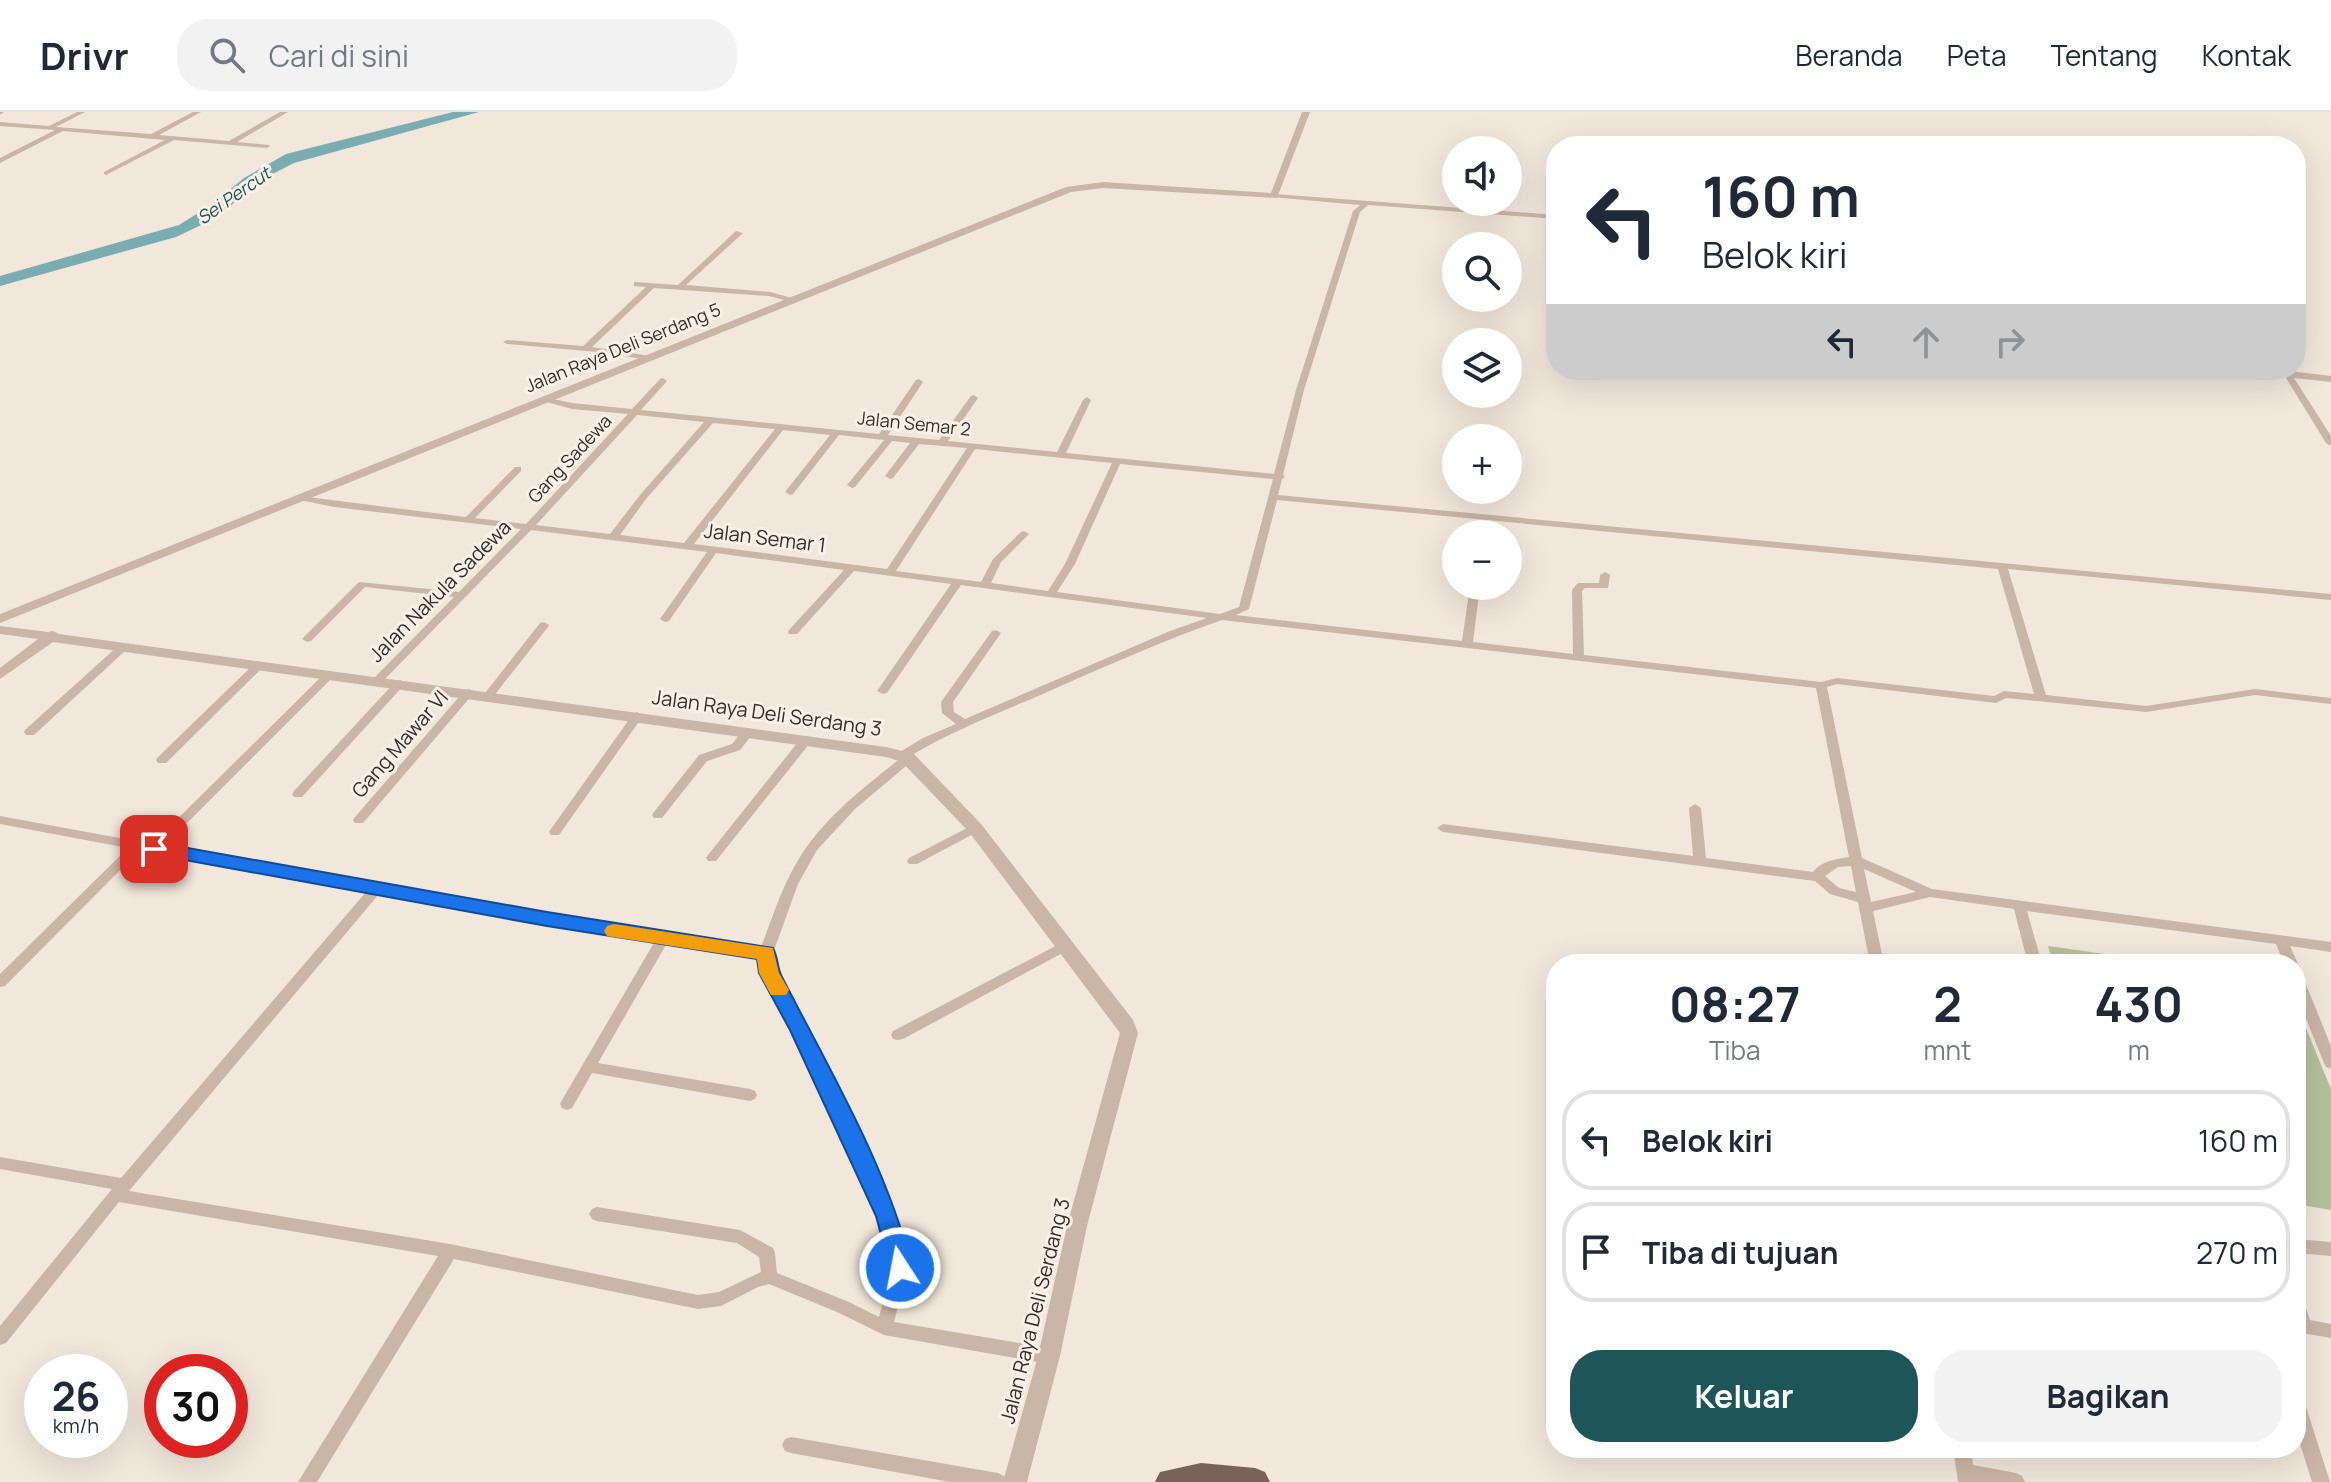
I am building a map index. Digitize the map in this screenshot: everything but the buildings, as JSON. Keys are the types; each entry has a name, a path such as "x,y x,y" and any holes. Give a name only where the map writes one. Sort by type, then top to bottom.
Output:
{"main road":[{"path":"1170,1482 1201,1477 1255,1482"}],"street":[{"path":"49,128 82,112"},
{"path":"153,136 198,112"},
{"path":"230,143 285,112"},
{"path":"1306,112 1274,196 1546,216"},
{"path":"0,124 267,146"},
{"path":"0,161 63,129"},
{"path":"106,173 173,138"},
{"name":"Jalan Raya Deli Serdang 5","path":"0,619 307,499 789,300 1077,186 1274,196"},
{"path":"884,1328 900,1268 892,1227 800,1030 769,973 766,953 787,896 812,848 906,757 964,724 1174,633 1244,609 1300,390 1357,211 1366,203"},
{"path":"680,287 739,233"},
{"path":"637,284 776,295 789,300"},
{"path":"585,349 652,285"},
{"path":"507,342 647,358"},
{"path":"2306,376 2331,379"},
{"path":"2291,380 2331,442"},
{"name":"Gang Sadewa","path":"529,527 663,381"},
{"path":"852,485 919,382"},
{"path":"942,443 974,398"},
{"name":"Jalan Semar 2","path":"548,400 711,420 1280,477"},
{"path":"1060,455 1087,400"},
{"path":"613,537 643,497 711,420"},
{"path":"687,546 781,427"},
{"path":"790,492 837,432"},
{"path":"890,476 917,440"},
{"path":"890,572 972,447"},
{"path":"1051,594 1070,564 1117,461"},
{"path":"469,519 518,469"},
{"path":"1274,497 2331,597"},
{"name":"Jalan Semar 1","path":"307,499 1222,617 1821,685 1837,681 1996,700 2004,694 2146,709 2255,692 2331,701"},
{"name":"Jalan Nakula Sadewa","path":"378,680 529,527"},
{"path":"984,586 997,561 1024,534"},
{"path":"665,619 713,550"},
{"path":"2002,565 2041,698"},
{"path":"793,632 852,567"},
{"path":"1579,658 1577,590 1582,585 1604,586 1605,575"},
{"path":"883,691 958,582"},
{"path":"307,639 363,584 462,595"},
{"path":"1467,645 1473,600"},
{"path":"489,695 544,625"},
{"name":"Jalan Raya Deli Serdang 3","path":"0,630 469,692 906,757 975,828 1126,1025 1129,1033 1077,1226 1049,1356 1015,1482"},
{"path":"964,724 948,713 947,702 996,633"},
{"path":"0,675 53,635"},
{"path":"30,732 122,648"},
{"path":"162,760 259,665"},
{"path":"154,849 330,674"},
{"path":"298,794 400,683"},
{"path":"1821,685 1875,954"},
{"name":"Gang Mawar VI","path":"359,820 469,692"},
{"path":"555,832 637,716"},
{"path":"658,815 703,758 736,747 748,732"},
{"path":"712,858 806,740"},
{"path":"1695,808 1700,860"},
{"path":"0,820 375,890 663,939 766,953"},
{"path":"913,861 975,828"},
{"path":"1443,828 1818,877 1835,891 1866,904 1930,893"},
{"path":"0,982 138,845"},
{"path":"1818,877 1820,871 1836,863 1858,861 1930,893 2331,947"},
{"path":"3,1331 375,890"},
{"path":"2019,905 2032,954"},
{"path":"567,1104 663,939"},
{"path":"2281,941 2287,954"},
{"path":"898,1035 1065,946"},
{"path":"2306,1002 2331,1063"},
{"path":"588,1067 750,1095"},
{"path":"0,1163 120,1190 450,1251 698,1302 722,1300 757,1280 769,1277 843,1307 884,1328 1049,1356"},
{"path":"597,1214 740,1237 767,1253 769,1277"},
{"path":"2306,1247 2331,1249"},
{"path":"307,1482 450,1251"},
{"path":"2306,1327 2331,1331"},
{"path":"2306,1435 2321,1482"},
{"path":"791,1445 998,1482"},
{"path":"1966,1477 2016,1482"}],"green space":[{"path":"2048,946 2104,954 2050,954"},
{"path":"2306,1028 2331,1089 2331,1210 2306,1206"}],"water":[{"name":"Sei Percut","path":"453,112 479,112 294,163 257,182 218,217 176,237 0,286 0,276 179,225 211,205 244,178 286,154"}],"slow traffic":[{"path":"614,931 766,953 769,973 778,990"}],"route":[{"path":"154,849 663,939 766,953 769,973 800,1030 888,1216 900,1268"}]}
